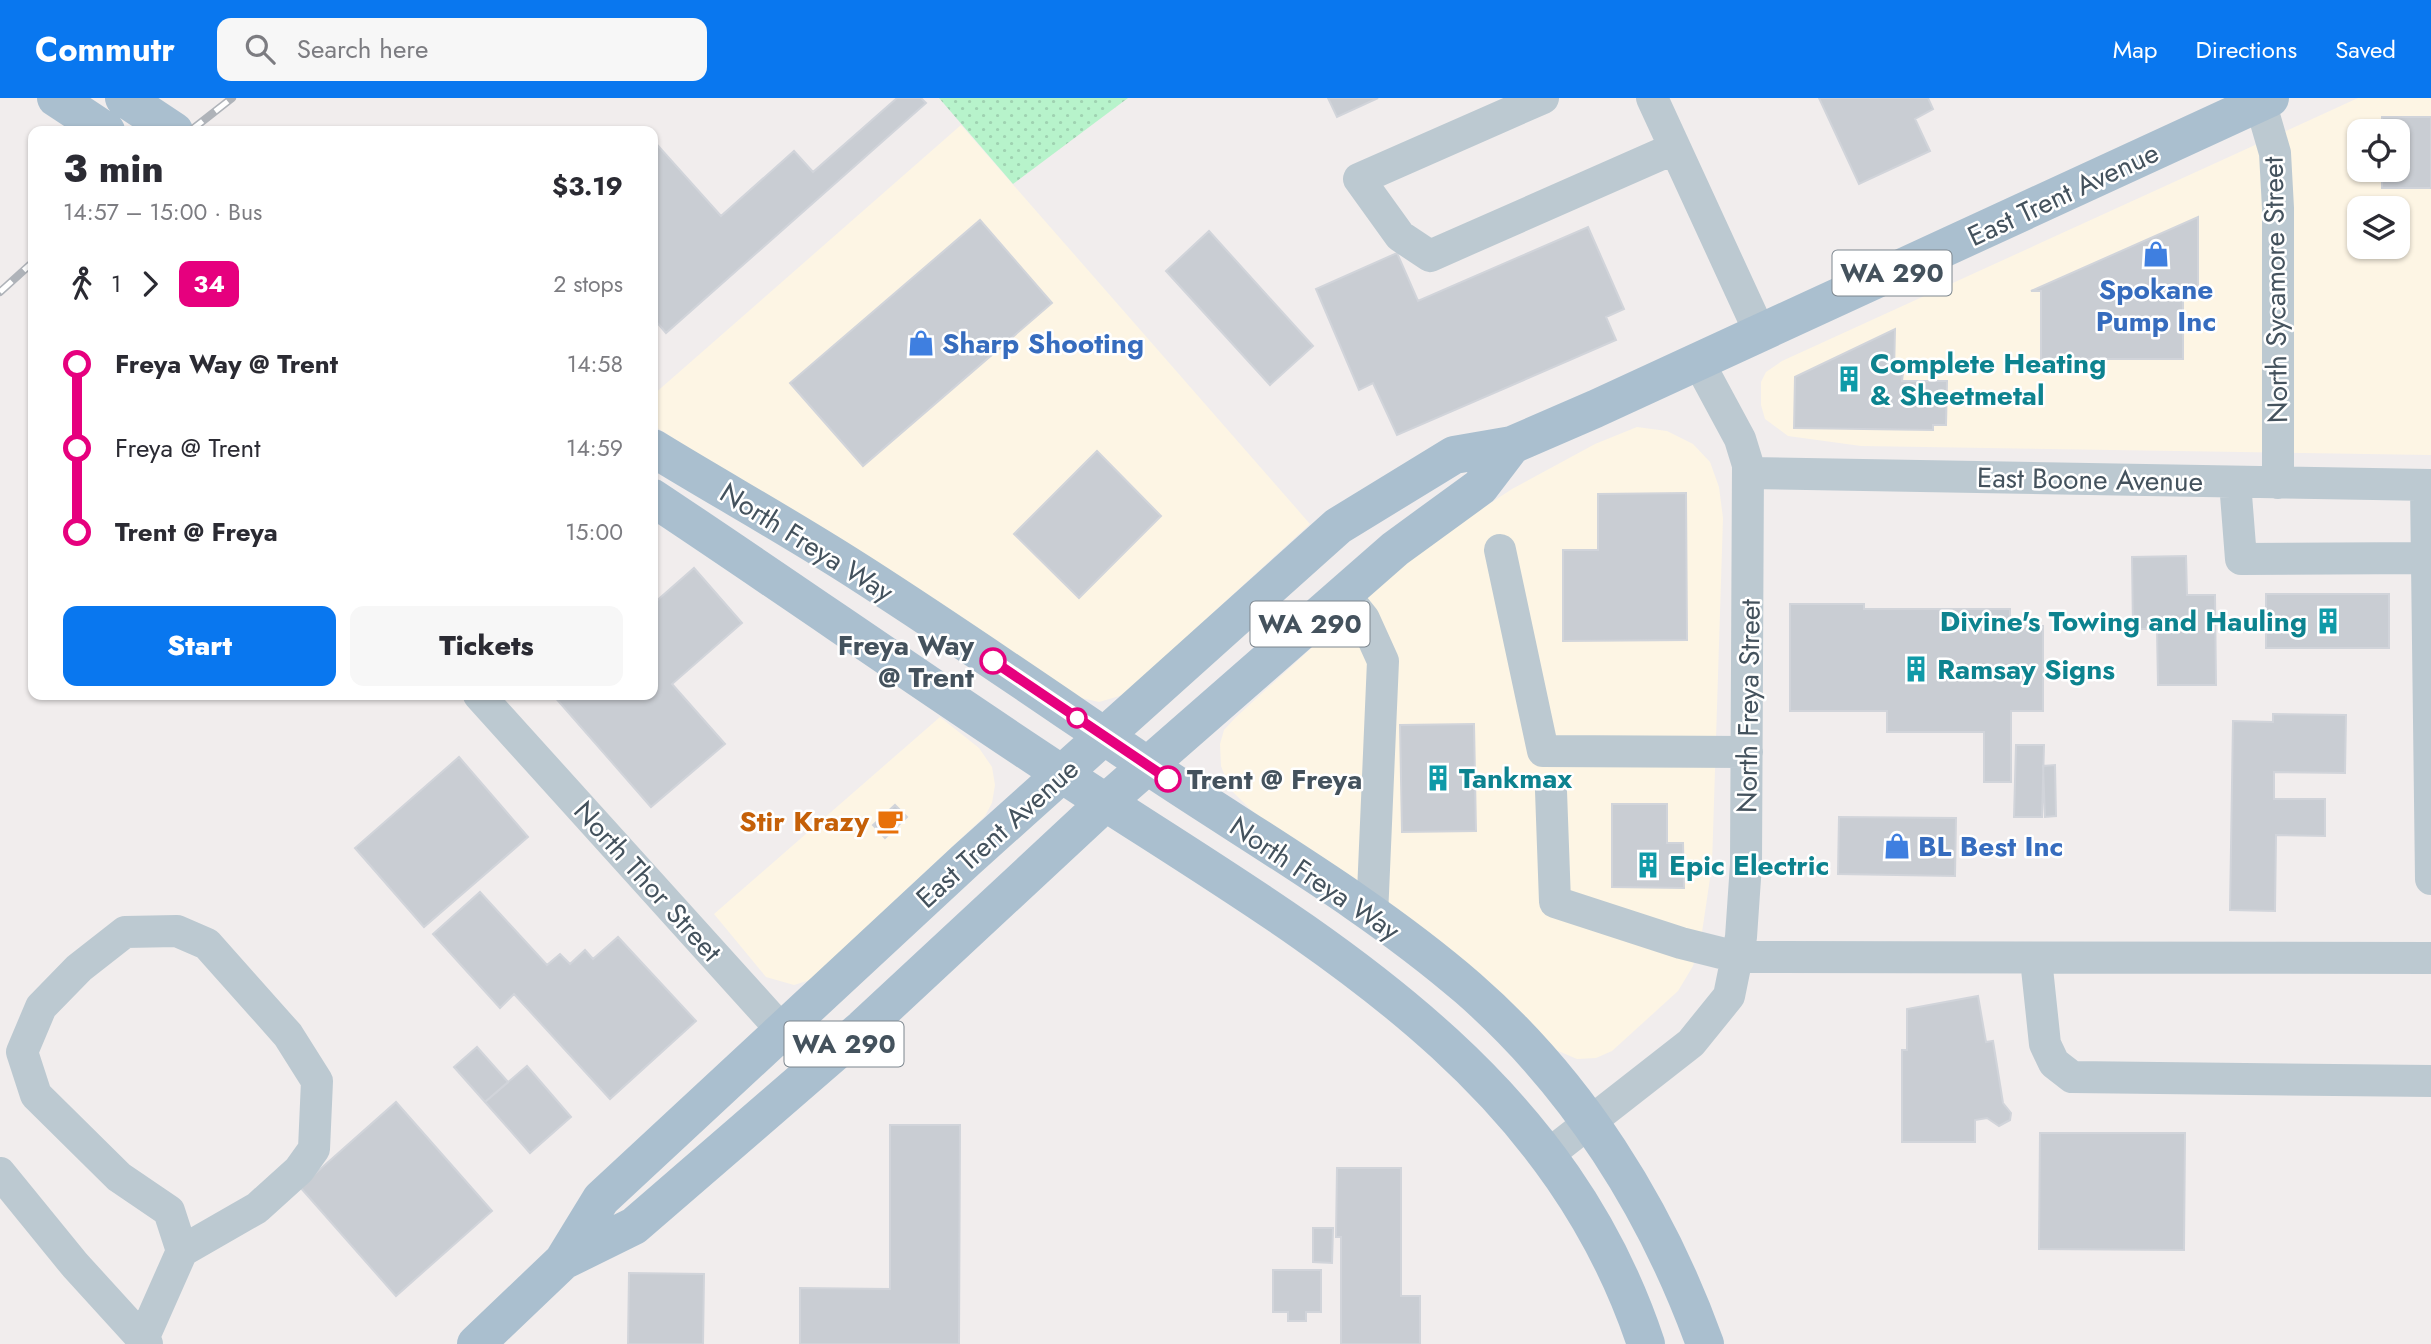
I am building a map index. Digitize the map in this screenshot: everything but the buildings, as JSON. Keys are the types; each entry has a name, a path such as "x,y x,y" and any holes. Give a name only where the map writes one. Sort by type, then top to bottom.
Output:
{"main road":[{"path":"56,98 98,126"},
{"path":"124,98 166,126"},
{"name":"East Trent Avenue","path":"476,1344 563,1261 601,1199 1061,774 1338,526 1454,455 1512,445 1699,363 2263,99"},
{"name":"East Trent Avenue","path":"563,1261 634,1226 816,1068 1105,802 1395,549 1480,487 1512,445"},
{"name":"North Freya Way","path":"658,451 864,575 1372,916 1435,962 1483,1003 1522,1040 1590,1122"},
{"path":"658,499 732,524 833,583 852,583 864,575"},
{"name":"North Freya Way","path":"658,500 1061,774 1294,927 1420,1019 1516,1113 1549,1154"},
{"path":"1590,1122 1658,1232 1705,1344"},
{"path":"1549,1154 1601,1239 1646,1344"}],"street":[{"path":"1543,98 1359,179 1400,236 1430,256 1675,148"},
{"path":"1653,98 1761,335"},
{"name":"North Sycamore Street","path":"2263,99 2275,153 2278,208 2278,483"},
{"name":"North Freya Street","path":"1549,1154 1691,1043 1729,996 1737,957 1746,864 1749,473 1744,448 1699,363"},
{"name":"East Boone Avenue","path":"1749,473 2428,485"},
{"path":"2235,482 2241,559 2427,558"},
{"path":"2428,485 2431,879"},
{"path":"1500,550 1543,751 1747,752"},
{"path":"1344,594 1364,619 1383,661 1372,916"},
{"name":"North Thor Street","path":"484,700 816,1068"},
{"path":"1551,791 1555,902 1681,943 1737,957 2431,958"},
{"path":"0,1173 75,1265 145,1342 182,1251 257,1208 299,1170 314,1149 317,1081 288,1035 207,944 177,931 125,932 79,968 41,1007 22,1052 36,1095 119,1177 169,1211 182,1251"},
{"path":"2036,959 2045,1044 2054,1063 2072,1077 2431,1081"}],"shaded area":[{"path":"2358,98 2431,98 2431,455 1861,446 1788,436 1765,419 1761,405 1761,382 1766,372 1782,361"},
{"path":"961,125 1310,524 1123,695 1099,702 1077,697 658,428 658,391"},
{"path":"1637,427 1667,431 1693,444 1710,462 1719,487 1723,518 1712,865 1701,939 1693,966 1678,991 1612,1051 1596,1058 1577,1059 1556,1050 1250,809 1230,789 1221,766 1220,744 1224,730 1235,718 1416,552 1512,489 1595,444"},
{"path":"940,717 979,748 992,767 995,785 992,803 985,816 810,980 794,985 766,977 714,914"}],"green space":[{"path":"939,98 1128,98 1013,184"}],"railway":[{"path":"196,126 232,98"},
{"path":"0,292 28,267"}],"bus line":[{"name":"34","path":"993,661 1168,779"}],"place":[{"name":"Spokane Pump Inc","path":"2156,254"},
{"name":"Sharp Shooting","path":"921,343"},
{"name":"Complete Heating & Sheetmetal","path":"1849,379"},
{"name":"Divine's Towing and Hauling","path":"2328,621"},
{"name":"Freya Way @ Trent","path":"993,661"},
{"name":"Ramsay Signs","path":"1916,669"},
{"name":"Tankmax","path":"1438,778"},
{"name":"Trent @ Freya","path":"1168,779"},
{"name":"Stir Krazy","path":"890,821"},
{"name":"BL Best Inc","path":"1897,846"},
{"name":"Epic Electric","path":"1648,865"}]}
